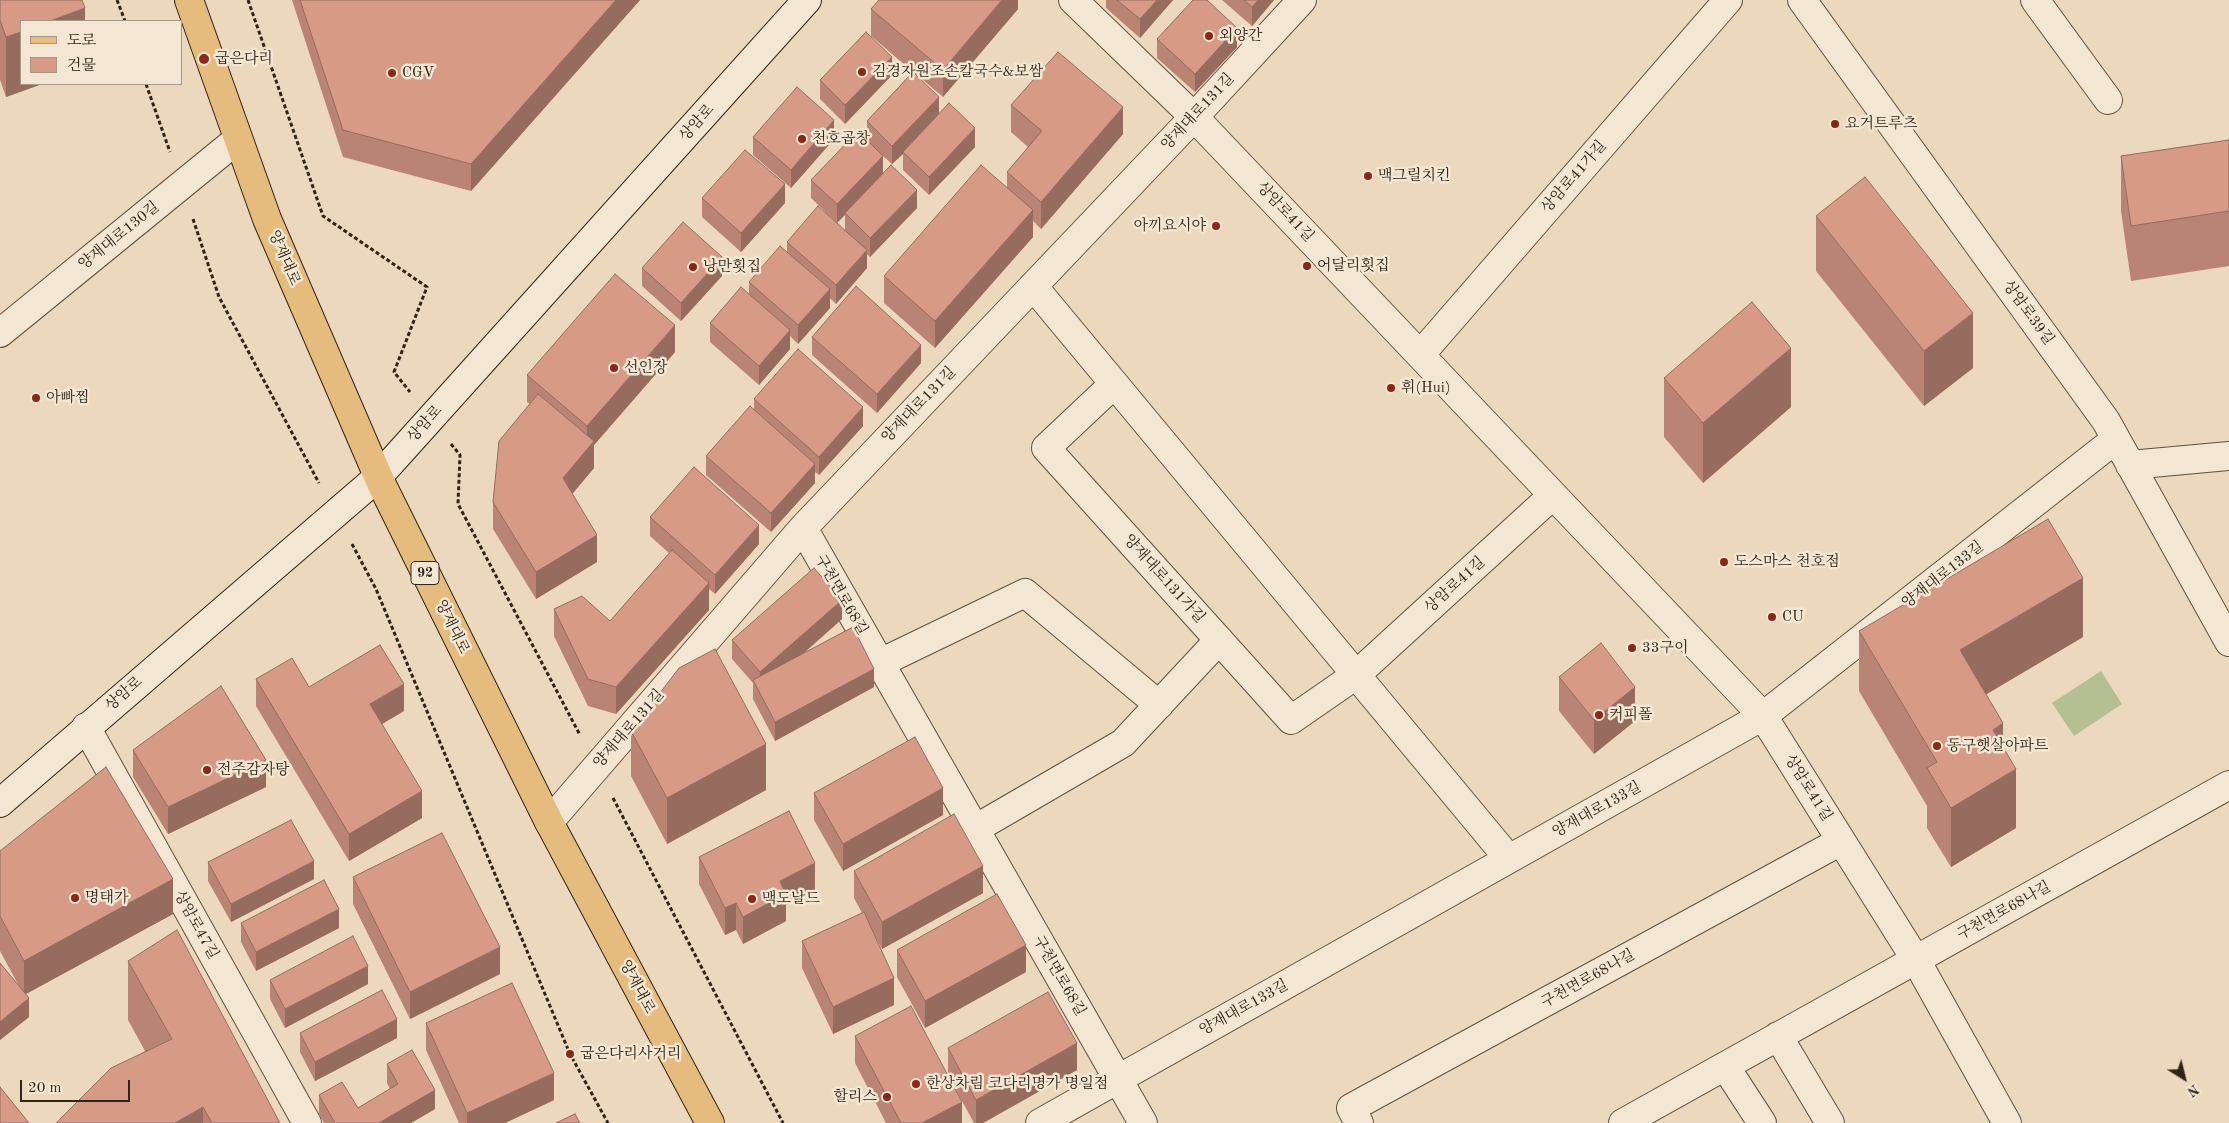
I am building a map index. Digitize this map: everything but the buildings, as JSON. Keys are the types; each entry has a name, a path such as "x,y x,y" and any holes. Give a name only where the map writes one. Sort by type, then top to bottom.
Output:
{"main road":[{"name":"양재대로","path":"189,0 267,218 378,477 548,822 710,1123"}],"street":[{"name":"상암로","path":"0,803 378,477 807,0"},
{"name":"상암로41길","path":"1073,0 1194,117 1763,716 1916,960 2007,1123"},
{"name":"양재대로131길","path":"548,822 803,528 1194,117 1302,0"},
{"name":"상암로41가길","path":"1420,355 1728,0"},
{"name":"상암로39길","path":"1802,0 2106,421 2229,642"},
{"path":"2035,0 2108,100"},
{"name":"양재대로130길","path":"0,333 238,139"},
{"path":"1033,286 1509,859"},
{"name":"양재대로131가길","path":"1114,384 1046,448 1291,720 1356,675"},
{"name":"양재대로133길","path":"1040,1123 1763,716 2116,439"},
{"path":"2130,465 2229,456"},
{"name":"상암로41길","path":"1356,675 1553,495"},
{"name":"구천면로68길","path":"803,528 1143,1123"},
{"path":"880,663 1025,593 1159,704"},
{"path":"974,829 1123,743 1219,640"},
{"name":"상암로47길","path":"86,727 307,1123"},
{"name":"구천면로68나길","path":"1623,1123 2229,786"},
{"name":"구천면로68나길","path":"1359,1123 1351,1108 1841,841"},
{"path":"1778,1036 1830,1123"},
{"path":"1724,1066 1762,1123"}],"path":[{"path":"117,0 124,20"},
{"path":"248,0 324,216 427,286 394,372 460,455 458,504 783,1123"},
{"path":"146,85 219,297 376,589 570,1054 608,1123"}],"green space":[{"path":"2101,671 2122,704 2074,736 2052,703"}],"place":[{"name":"외양간","path":"1209,36"},
{"name":"굽은다리","path":"204,59"},
{"name":"김경자원조손칼국수&보쌈","path":"862,72"},
{"name":"CGV","path":"392,73"},
{"name":"요거트루츠","path":"1835,124"},
{"name":"천호곱창","path":"802,139"},
{"name":"맥그릴치킨","path":"1368,176"},
{"name":"아끼요시야","path":"1216,226"},
{"name":"어달리횟집","path":"1307,266"},
{"name":"낭만횟집","path":"693,267"},
{"name":"선인장","path":"614,368"},
{"name":"휘(Hui)","path":"1391,388"},
{"name":"아빠찜","path":"36,398"},
{"name":"도스마스 천호점","path":"1724,562"},
{"name":"CU","path":"1772,617"},
{"name":"33구이","path":"1632,648"},
{"name":"커피폴","path":"1599,715"},
{"name":"동구햇살아파트","path":"1937,746"},
{"name":"전주감자탕","path":"207,770"},
{"name":"명태가","path":"75,898"},
{"name":"맥도날드","path":"752,899"},
{"name":"굽은다리사거리","path":"570,1054"},
{"name":"한상차림 코다리명가 명일점","path":"916,1084"},
{"name":"할리스","path":"887,1097"}]}
